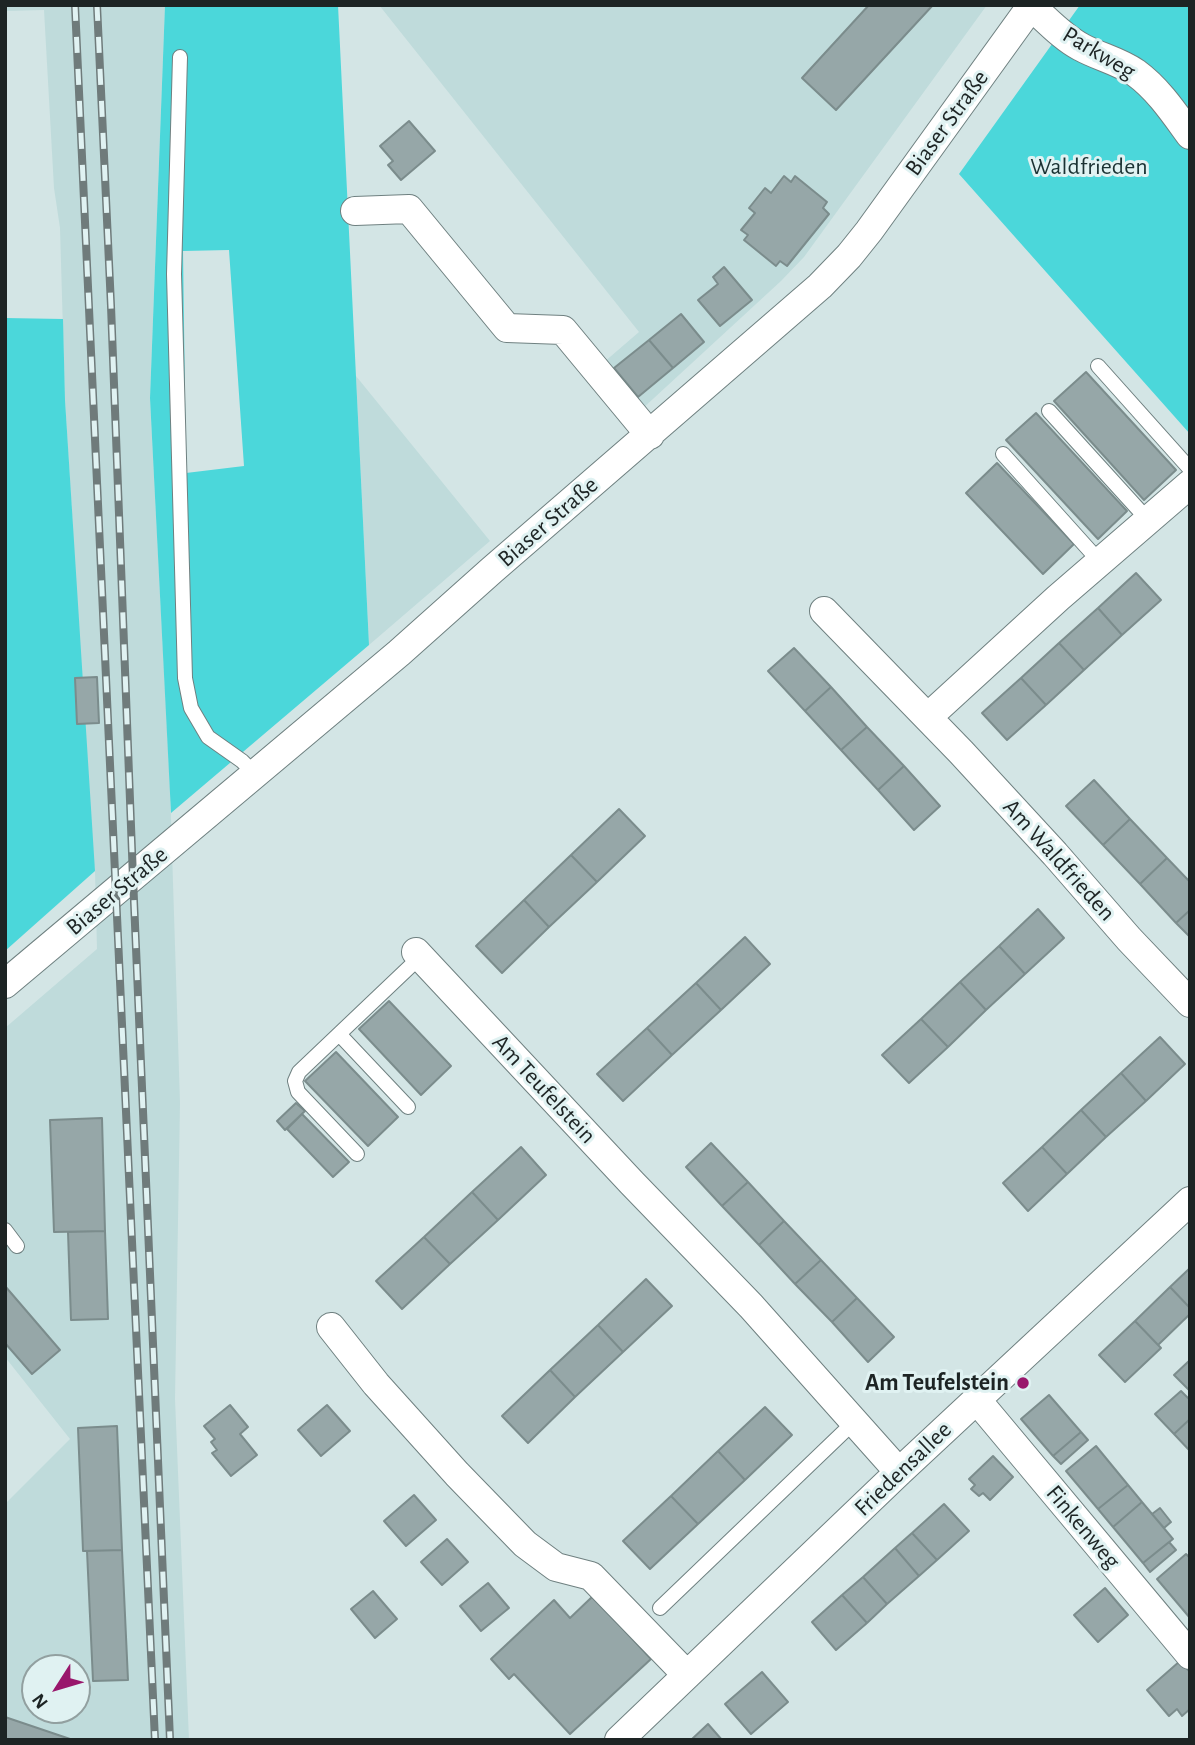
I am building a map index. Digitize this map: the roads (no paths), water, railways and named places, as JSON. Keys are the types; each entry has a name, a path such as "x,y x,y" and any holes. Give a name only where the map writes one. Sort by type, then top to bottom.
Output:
{"street":[{"name":"Parkweg","path":"1031,6 1074,43 1096,55 1118,62 1135,73 1153,88 1190,135"},
{"name":"Biaser Straße","path":"5,984 399,653 820,286 849,256 897,193 1031,6"},
{"path":"355,211 409,209 507,328 563,330 650,435"},
{"path":"928,717 1058,598 1190,484"},
{"name":"Am Waldfrieden","path":"824,611 961,752 1190,1003"},
{"name":"Am Teufelstein","path":"418,955 751,1306 899,1472"},
{"name":"Friedensallee","path":"620,1740 976,1399 1190,1201"},
{"path":"331,1327 376,1384 525,1544 556,1567 591,1576 688,1675"},
{"name":"Finkenweg","path":"976,1399 1190,1655"}],"lane":[{"path":"180,57 174,274 185,678 191,708 208,737 242,761 255,775"},
{"path":"1098,366 1190,469"},
{"path":"1049,411 1148,520"},
{"path":"1003,454 1100,562"},
{"path":"357,1154 298,1093 295,1081 299,1072 418,955"},
{"path":"339,1034 408,1107"},
{"path":"5,1230 17,1246"},
{"path":"660,1608 854,1422"}],"railway":[{"path":"75,5 155,1740"},
{"path":"97,5 170,1740"}],"place":[{"name":"Am Teufelstein","path":"1023,1383"}],"park label":[{"name":"Waldfrieden","path":"1089,167"}]}
